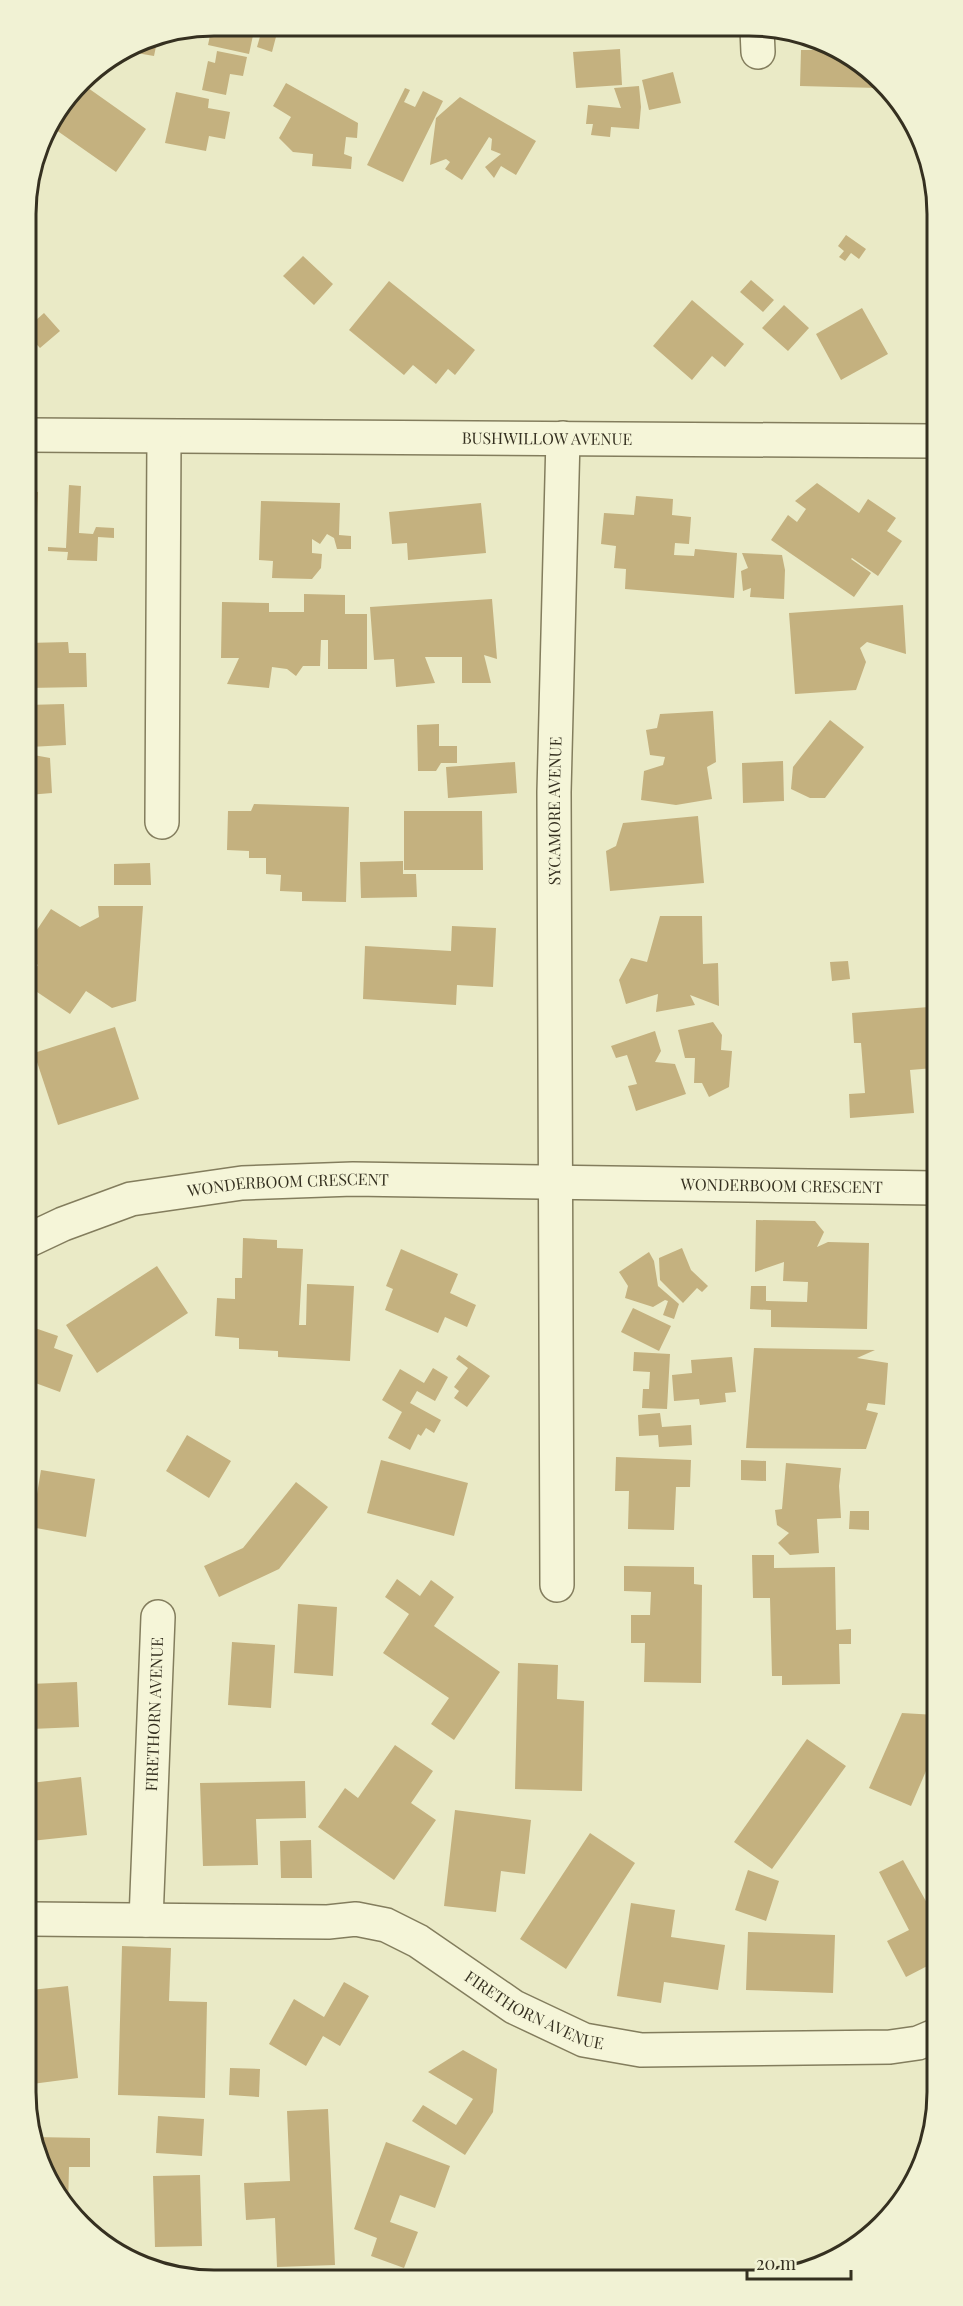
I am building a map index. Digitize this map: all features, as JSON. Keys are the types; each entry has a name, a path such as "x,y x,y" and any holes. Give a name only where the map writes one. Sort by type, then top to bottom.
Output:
{"street":[{"name":"BUSHWILLOW AVENUE","path":"36,435 164,438 927,441"},
{"path":"162,822 164,438"},
{"name":"SYCAMORE AVENUE","path":"556,1183 554,792 563,438"},
{"name":"WONDERBOOM CRESCENT","path":"36,1237 63,1224 131,1199 242,1183 353,1179 927,1188"},
{"path":"556,1183 558,1585"},
{"name":"FIRETHORN AVENUE","path":"146,1920 158,1617"},
{"name":"FIRETHORN AVENUE","path":"36,1919 328,1922 357,1919 386,1925 418,1941 514,2007 584,2040 641,2050 890,2047 918,2043 927,2039"}],"building":[{"path":"210,36 253,36 249,54 208,45"},
{"path":"260,36 276,36 272,52 257,47"},
{"path":"156,45 154,56 139,53"},
{"path":"620,49 622,85 576,88 573,52"},
{"path":"801,50 818,50 848,66 874,88 800,86"},
{"path":"217,51 247,57 243,76 230,74 226,95 202,90 208,61 215,63"},
{"path":"673,72 681,103 649,110 642,80"},
{"path":"286,83 358,123 357,138 346,137 344,154 352,157 351,169 312,166 313,154 293,152 279,138 291,117 273,106"},
{"path":"639,86 641,107 639,129 611,127 610,137 591,135 593,124 586,124 588,105 621,108 614,88"},
{"path":"88,88 146,129 116,172 57,130"},
{"path":"405,88 410,90 404,102 415,107 423,91 443,101 403,182 367,165"},
{"path":"176,92 209,99 208,108 230,112 225,139 209,136 206,151 165,143"},
{"path":"460,97 536,141 516,175 501,166 494,178 485,167 501,154 491,150 492,139 489,137 462,180 445,169 450,162 446,159 430,165 436,118"},
{"path":"846,235 866,249 859,259 851,253 845,261 839,257 844,251 838,246"},
{"path":"303,256 333,284 314,305 283,276"},
{"path":"751,280 774,300 763,312 740,292"},
{"path":"389,281 475,350 455,375 448,369 436,384 413,365 404,375 349,330"},
{"path":"692,300 744,344 725,367 712,356 692,380 653,346"},
{"path":"784,305 809,328 788,351 762,328"},
{"path":"862,308 888,354 841,380 816,334"},
{"path":"44,313 60,331 40,348 36,344 36,320"},
{"path":"817,483 859,513 868,499 896,518 887,531 902,541 878,576 851,559 871,573 854,597 771,540 788,515 797,522 806,509 795,501"},
{"path":"69,485 81,486 79,533 93,534 96,527 114,528 114,538 98,537 97,561 67,560 68,552 48,551 48,547 66,548"},
{"path":"36,492 38,492 36,537"},
{"path":"636,496 673,499 672,515 691,517 689,544 675,543 674,555 694,556 695,549 737,553 734,598 625,589 626,569 614,568 616,546 601,544 604,513 634,515"},
{"path":"261,501 340,503 339,535 351,536 351,549 337,549 334,538 327,534 320,544 312,539 312,553 322,554 321,568 312,579 272,578 273,561 259,560"},
{"path":"481,503 486,553 408,560 407,543 392,544 389,512"},
{"path":"742,553 782,555 785,570 784,599 750,597 751,588 743,591 741,571 748,568"},
{"path":"304,594 345,595 345,614 367,614 367,669 328,669 328,640 321,640 320,666 303,666 296,676 287,669 272,667 269,688 227,684 239,658 221,658 222,602 269,603 269,612 304,612"},
{"path":"492,599 497,659 484,655 491,683 462,683 462,657 425,657 435,683 396,687 394,659 374,660 370,607"},
{"path":"903,605 906,654 867,642 860,648 866,662 856,690 795,694 789,613"},
{"path":"68,642 69,653 86,653 87,687 36,688 36,643"},
{"path":"64,704 66,745 36,747 36,705"},
{"path":"713,711 716,762 707,767 712,799 676,805 641,800 644,771 663,765 665,757 650,755 646,730 657,728 660,714"},
{"path":"830,720 864,747 825,798 810,798 791,789 793,767"},
{"path":"439,724 439,746 457,746 457,763 441,763 436,771 418,771 417,725"},
{"path":"36,755 50,758 52,793 36,794"},
{"path":"783,761 784,801 743,803 742,763"},
{"path":"515,762 517,793 448,798 446,767"},
{"path":"254,804 349,807 346,902 302,901 302,892 280,891 281,875 266,874 266,858 249,858 249,851 227,850 228,811 251,811"},
{"path":"404,811 482,811 483,870 404,870"},
{"path":"698,816 704,883 610,891 606,851 616,846 623,823"},
{"path":"403,861 403,874 416,874 417,897 361,898 360,862"},
{"path":"150,863 151,885 114,885 114,864"},
{"path":"98,906 143,906 136,1001 112,1008 86,991 70,1014 36,991 38,965 36,964 36,931 51,909 80,927 99,917"},
{"path":"660,916 702,916 703,964 718,963 719,1006 690,995 695,1005 656,1012 658,994 626,1004 619,980 631,958 647,962"},
{"path":"452,926 496,928 493,987 457,985 456,1005 363,999 365,946 451,951"},
{"path":"848,961 850,979 832,981 830,962"},
{"path":"927,1007 927,1069 910,1070 914,1113 850,1118 849,1094 865,1093 861,1043 854,1043 852,1013"},
{"path":"713,1022 722,1035 721,1050 732,1051 729,1087 709,1097 702,1083 694,1083 695,1058 685,1058 678,1030"},
{"path":"115,1027 139,1099 58,1125 36,1059 36,1052"},
{"path":"655,1031 661,1051 655,1062 675,1064 686,1094 636,1111 628,1086 637,1084 627,1055 616,1058 611,1046"},
{"path":"756,1220 815,1221 824,1232 817,1247 828,1242 869,1243 867,1329 771,1327 771,1310 750,1309 751,1286 766,1286 766,1301 807,1302 808,1282 783,1281 784,1262 755,1272"},
{"path":"243,1238 277,1240 277,1248 303,1249 299,1325 306,1325 307,1284 354,1286 350,1361 278,1357 278,1351 239,1349 239,1338 215,1336 217,1298 235,1299 235,1278 242,1278"},
{"path":"682,1248 691,1270 708,1286 702,1292 697,1288 683,1303 660,1280 659,1258"},
{"path":"401,1249 458,1274 450,1293 476,1305 467,1327 445,1317 438,1333 385,1310 393,1289 386,1286"},
{"path":"649,1252 654,1261 658,1286 679,1304 674,1319 663,1315 668,1301 665,1300 653,1307 625,1298 628,1286 619,1272"},
{"path":"157,1266 188,1313 97,1373 66,1325"},
{"path":"633,1308 671,1326 659,1351 621,1332"},
{"path":"36,1328 58,1336 54,1348 73,1355 60,1392 36,1383"},
{"path":"754,1348 875,1350 857,1358 888,1363 885,1405 868,1403 866,1410 878,1413 866,1449 746,1448"},
{"path":"634,1352 670,1354 667,1409 642,1408 643,1389 649,1389 650,1372 633,1371"},
{"path":"459,1355 490,1376 467,1407 454,1398 459,1391 454,1387 468,1368 456,1359"},
{"path":"732,1357 736,1392 725,1393 726,1402 700,1405 699,1399 674,1401 672,1375 692,1373 691,1360"},
{"path":"433,1368 448,1377 435,1401 417,1391 410,1403 441,1420 434,1433 426,1428 421,1436 418,1434 410,1450 388,1438 402,1412 382,1400 400,1369 424,1383"},
{"path":"660,1413 662,1427 691,1425 692,1445 659,1447 658,1435 639,1436 638,1415"},
{"path":"187,1435 231,1461 209,1498 166,1471"},
{"path":"616,1457 691,1460 690,1487 676,1487 674,1530 628,1529 629,1491 615,1491"},
{"path":"381,1460 468,1483 454,1536 367,1513"},
{"path":"741,1460 766,1461 766,1481 741,1480"},
{"path":"786,1463 841,1468 839,1486 841,1518 817,1519 819,1553 790,1555 778,1543 789,1533 777,1525 775,1510 782,1509"},
{"path":"41,1470 95,1479 86,1537 36,1528 36,1500"},
{"path":"296,1482 328,1507 279,1569 219,1597 204,1566 243,1548"},
{"path":"850,1511 869,1511 869,1530 849,1529"},
{"path":"752,1555 774,1555 774,1568 835,1567 836,1630 851,1629 851,1644 839,1644 840,1684 782,1685 782,1676 772,1676 770,1598 753,1598"},
{"path":"624,1566 694,1567 694,1584 702,1585 701,1683 644,1682 645,1643 631,1643 631,1615 650,1615 651,1592 624,1591"},
{"path":"397,1579 420,1596 431,1580 454,1597 434,1626 500,1672 454,1740 431,1724 449,1698 383,1653 409,1614 385,1597"},
{"path":"298,1604 337,1607 333,1676 294,1673"},
{"path":"232,1642 275,1645 271,1708 228,1705"},
{"path":"518,1663 558,1665 557,1699 584,1701 582,1791 515,1789"},
{"path":"77,1682 79,1727 36,1729 36,1684"},
{"path":"902,1713 927,1714 927,1771 911,1806 869,1788"},
{"path":"807,1739 846,1766 772,1869 734,1842"},
{"path":"395,1745 433,1771 411,1803 436,1820 394,1880 318,1827 345,1788 358,1798"},
{"path":"81,1777 87,1835 36,1840 36,1782"},
{"path":"305,1781 306,1818 256,1819 258,1865 203,1866 200,1783"},
{"path":"455,1810 531,1820 525,1874 501,1871 496,1912 444,1906"},
{"path":"590,1833 635,1863 566,1969 520,1939"},
{"path":"311,1840 312,1878 281,1878 280,1841"},
{"path":"903,1860 927,1903 927,1966 906,1977 887,1941 909,1930 879,1872"},
{"path":"748,1870 779,1881 766,1921 735,1910"},
{"path":"631,1903 675,1910 671,1937 725,1945 718,1990 664,1982 661,2003 617,1996"},
{"path":"748,1932 835,1935 833,1993 746,1990"},
{"path":"122,1946 171,1948 169,2001 207,2002 205,2098 118,2095"},
{"path":"344,1982 369,1996 340,2046 323,2036 306,2066 269,2044 294,1999 324,2017"},
{"path":"68,1986 78,2078 36,2083 36,1989"},
{"path":"463,2050 497,2069 493,2112 465,2155 412,2121 423,2105 456,2125 473,2099 428,2072"},
{"path":"230,2068 260,2069 259,2097 229,2095"},
{"path":"328,2109 335,2265 277,2267 275,2218 246,2220 244,2183 290,2181 287,2111"},
{"path":"158,2116 204,2119 202,2156 156,2153"},
{"path":"42,2137 90,2138 90,2167 69,2167 68,2194 50,2160"},
{"path":"386,2142 450,2166 435,2208 400,2195 390,2222 418,2232 404,2268 371,2256 377,2238 354,2229"},
{"path":"200,2175 202,2246 155,2247 153,2176"}]}
